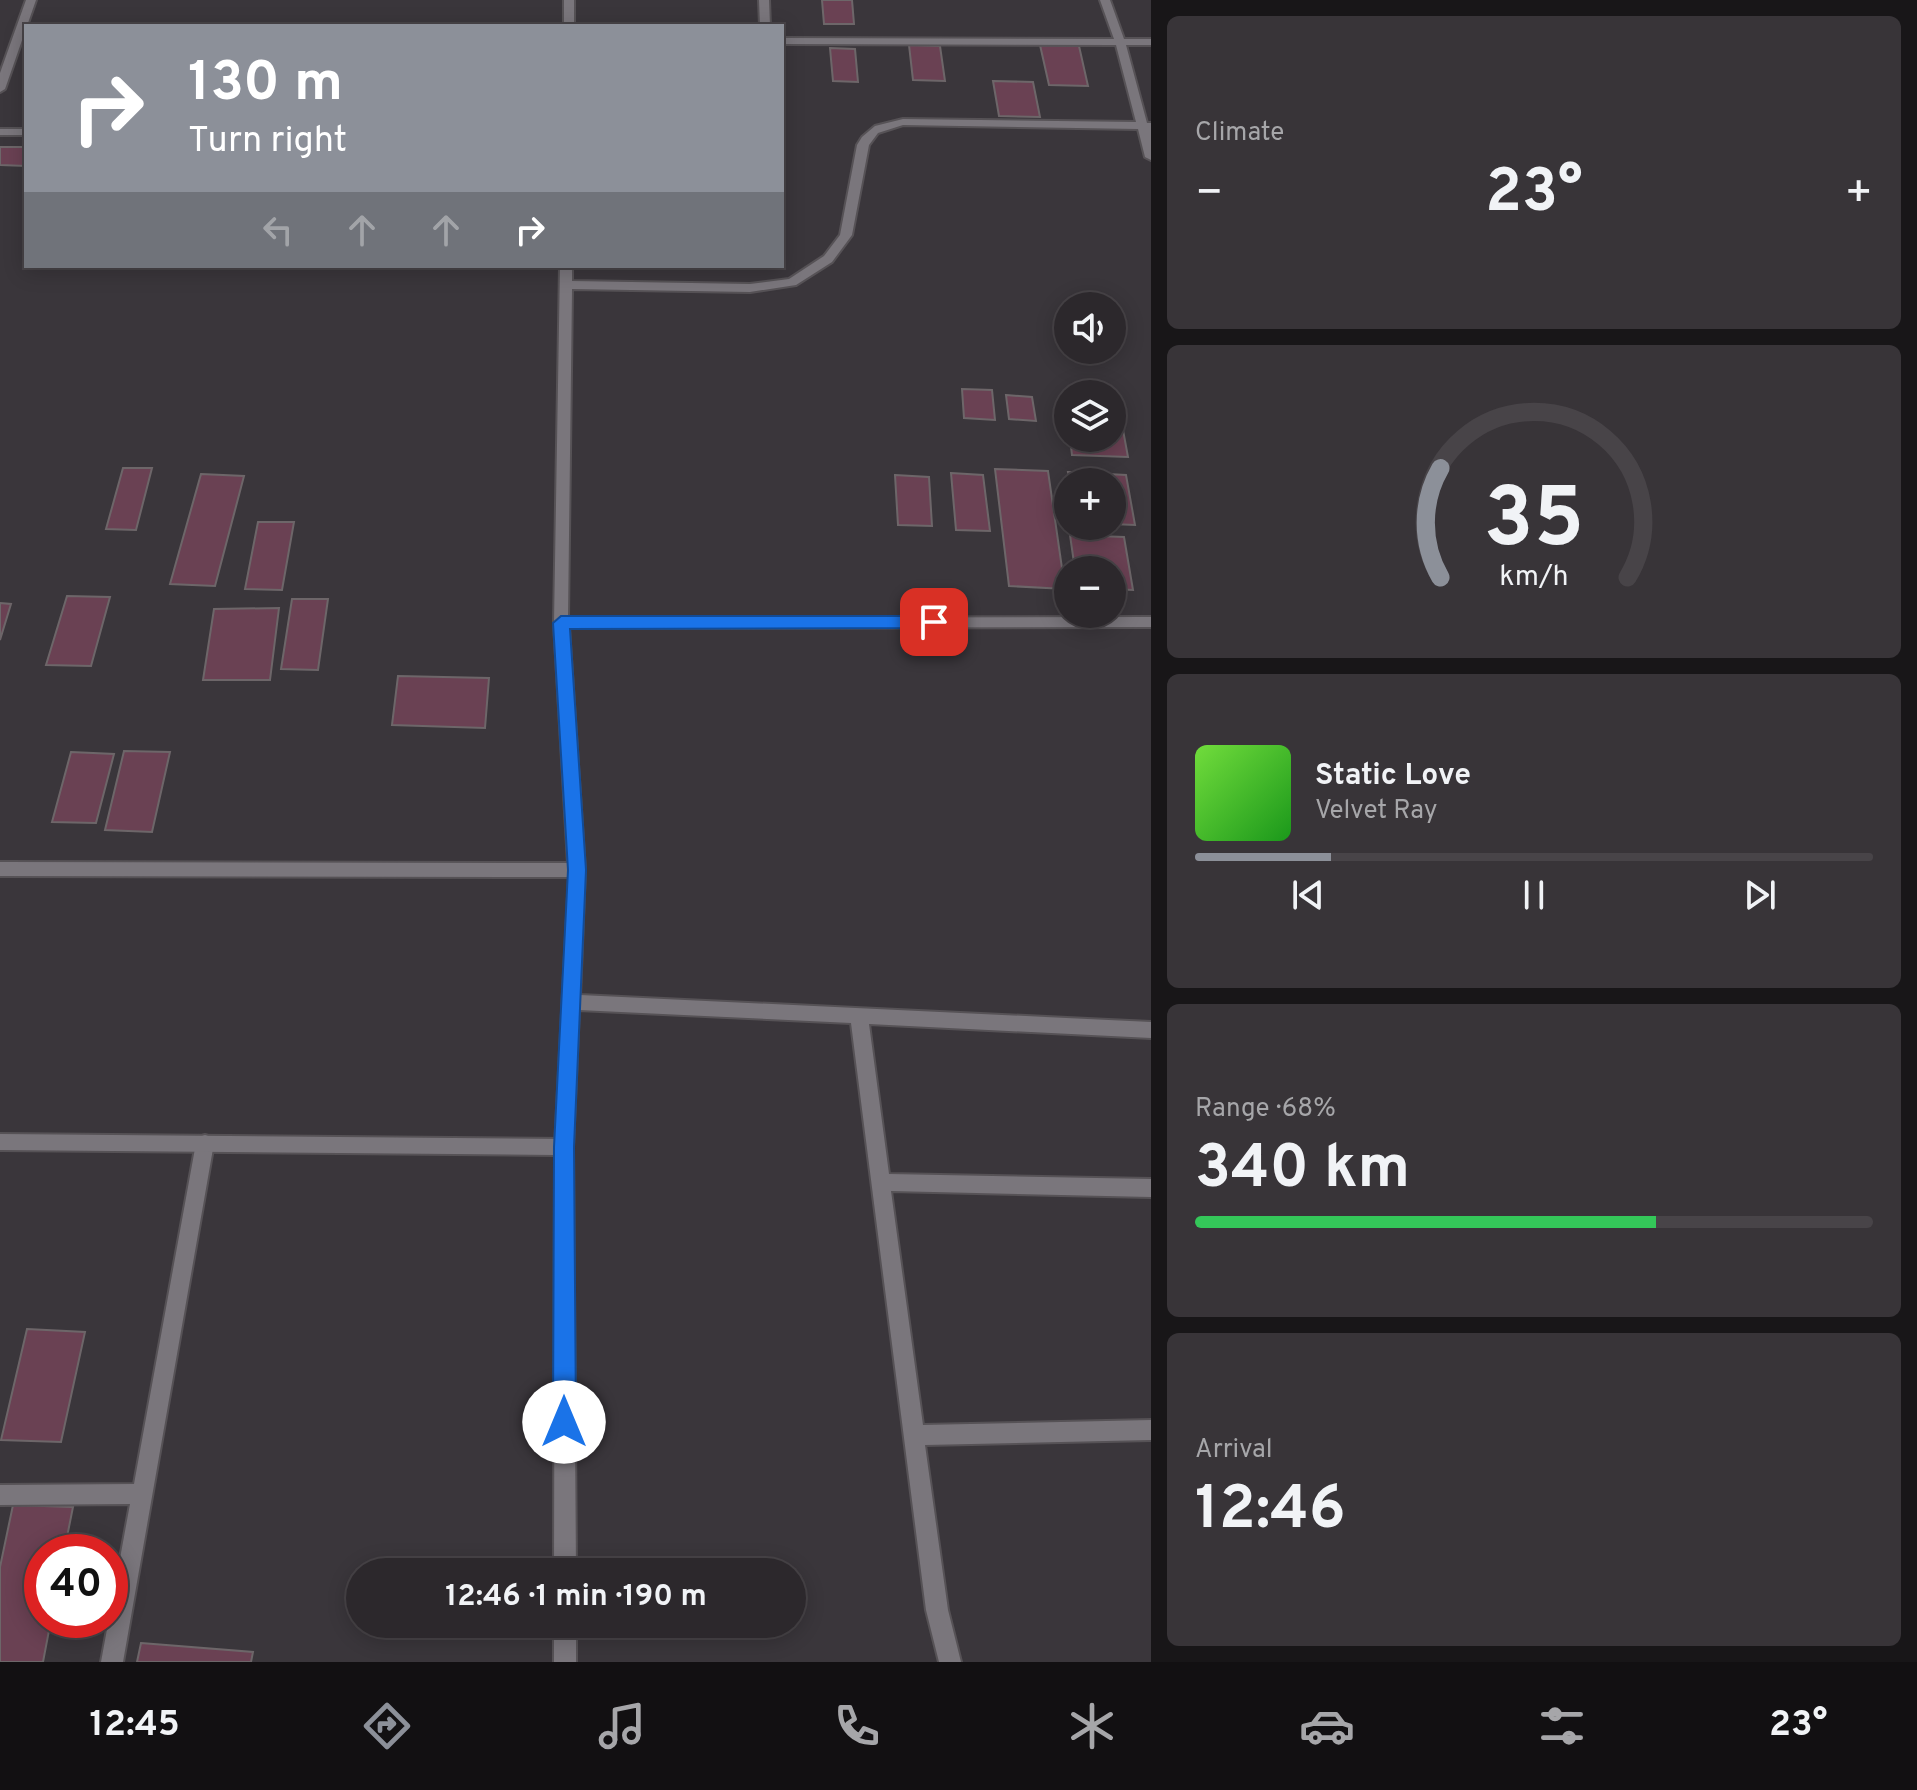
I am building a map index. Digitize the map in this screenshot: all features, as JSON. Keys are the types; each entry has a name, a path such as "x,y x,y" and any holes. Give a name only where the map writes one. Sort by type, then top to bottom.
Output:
{"street":[{"path":"26,24 31,0"},
{"path":"569,0 569,24"},
{"path":"764,0 765,24"},
{"path":"1105,0 1147,126 1151,157"},
{"path":"784,41 1151,42"},
{"path":"0,44 21,45 0,89"},
{"path":"566,285 750,288 792,282 828,259 846,235 863,145 868,133 881,127 903,122 1147,126"},
{"path":"0,132 24,132"},
{"path":"565,1558 564,1147 577,870 561,623 566,268"},
{"path":"561,623 1151,622"},
{"path":"0,869 577,870"},
{"path":"570,1002 1151,1030"},
{"path":"859,1017 937,1610 950,1662"},
{"path":"0,1142 564,1147"},
{"path":"112,1662 205,1143"},
{"path":"881,1182 1151,1188"},
{"path":"913,1435 1151,1430"},
{"path":"0,1495 142,1494"},
{"path":"565,1638 565,1662"}],"building":[{"path":"822,0 852,0 854,24 824,24"},
{"path":"909,45 940,46 945,81 913,80"},
{"path":"1040,45 1079,46 1088,86 1049,85"},
{"path":"830,48 855,49 858,82 833,81"},
{"path":"993,81 1033,82 1040,117 999,116"},
{"path":"0,147 24,147 24,166 0,165"},
{"path":"962,389 992,390 995,420 964,418"},
{"path":"1006,395 1032,397 1036,421 1009,419"},
{"path":"1126,446 1128,457 1072,455 1072,452 1126,452"},
{"path":"123,468 152,468 136,530 106,529"},
{"path":"995,469 1048,471 1054,540 1058,540 1060,556 1054,556 1054,588 1009,586"},
{"path":"951,473 983,475 990,531 956,530"},
{"path":"201,474 244,476 215,586 170,584"},
{"path":"895,475 929,477 932,526 898,525"},
{"path":"1126,475 1135,525 1126,525"},
{"path":"258,522 294,522 282,590 245,589"},
{"path":"1071,540 1125,540 1133,590 1126,590 1126,556 1073,556"},
{"path":"67,596 110,597 91,666 46,665"},
{"path":"292,599 328,599 318,670 281,669"},
{"path":"0,603 11,604 0,640"},
{"path":"279,608 270,680 203,680 214,609"},
{"path":"398,676 489,678 485,728 392,725"},
{"path":"124,751 170,752 152,832 105,830"},
{"path":"71,752 114,754 96,823 52,822"},
{"path":"27,1329 85,1332 61,1442 1,1440"},
{"path":"13,1505 73,1507 68,1534 24,1534 24,1638 48,1638 43,1662 0,1662 0,1567"},
{"path":"141,1643 253,1652 251,1662 137,1662"}],"route":[{"path":"564,1422 564,1147 577,870 561,623 934,622"}]}
